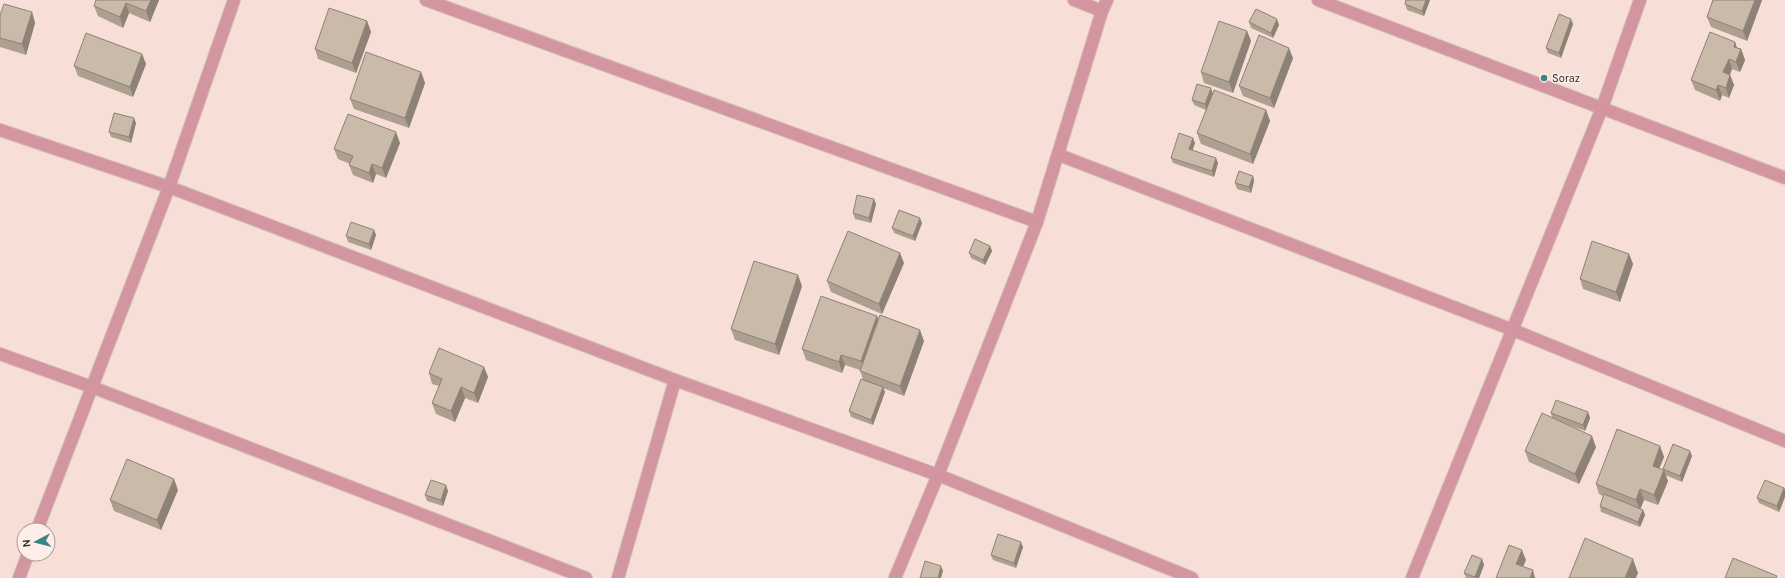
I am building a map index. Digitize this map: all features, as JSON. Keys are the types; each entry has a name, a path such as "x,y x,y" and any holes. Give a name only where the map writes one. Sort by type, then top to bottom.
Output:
{"street":[{"path":"40,522 169,187 234,0"},
{"path":"426,0 1037,222"},
{"path":"895,578 938,475 1037,222 1105,6 1074,0"},
{"path":"1318,0 1785,178"},
{"path":"1412,578 1602,108 1640,0"},
{"path":"0,130 169,187 675,380 938,475 1192,578"},
{"path":"1059,155 1512,330 1785,442"},
{"path":"0,354 92,387 586,578"},
{"path":"618,578 675,380"},
{"path":"19,578 25,562"}],"building":[{"path":"96,0 151,0 146,11 126,3 120,17 94,6"},
{"path":"1406,0 1426,0 1422,11 1405,4"},
{"path":"1713,0 1755,0 1743,31 1707,17"},
{"path":"4,4 32,12 22,44 0,38 0,15"},
{"path":"329,8 367,21 352,63 315,49"},
{"path":"1256,9 1277,19 1271,33 1249,22"},
{"path":"1559,14 1571,19 1559,53 1546,48"},
{"path":"1219,21 1247,31 1229,82 1201,72"},
{"path":"1710,32 1735,42 1734,47 1741,49 1736,62 1729,59 1723,72 1730,75 1726,88 1718,85 1716,90 1691,80"},
{"path":"86,33 142,54 130,87 74,66"},
{"path":"1259,35 1289,48 1270,98 1239,86"},
{"path":"366,52 421,72 405,118 350,99"},
{"path":"1197,84 1211,88 1205,104 1192,100"},
{"path":"1214,90 1266,110 1250,154 1197,133"},
{"path":"114,113 134,118 129,137 109,132"},
{"path":"348,114 396,132 382,168 372,164 369,173 349,165 353,156 334,149"},
{"path":"1179,133 1193,138 1189,149 1216,158 1212,171 1171,158"},
{"path":"1239,171 1253,176 1249,187 1235,183"},
{"path":"857,195 874,199 869,218 853,213"},
{"path":"899,210 920,218 913,236 892,228"},
{"path":"351,222 374,230 369,244 346,236"},
{"path":"848,231 900,253 879,304 827,281"},
{"path":"975,239 990,246 983,260 969,253"},
{"path":"1592,241 1629,254 1616,292 1580,279"},
{"path":"754,261 798,275 775,344 731,329"},
{"path":"821,296 877,316 861,361 841,355 839,362 802,349"},
{"path":"880,315 920,330 900,386 860,371"},
{"path":"439,348 484,367 474,393 461,387 451,411 432,403 442,379 429,373"},
{"path":"861,379 883,387 871,420 849,411"},
{"path":"1556,400 1588,412 1583,425 1551,413"},
{"path":"1542,413 1592,436 1575,474 1525,451"},
{"path":"1617,429 1660,446 1653,466 1664,470 1654,495 1640,489 1636,500 1596,484"},
{"path":"1673,444 1690,451 1680,476 1663,469"},
{"path":"127,459 174,479 157,520 110,500"},
{"path":"431,480 446,485 441,500 425,495"},
{"path":"1765,480 1784,488 1777,506 1757,498"},
{"path":"1604,494 1643,510 1638,522 1600,506"},
{"path":"998,534 1021,542 1014,563 991,555"},
{"path":"1585,538 1633,559 1625,578 1569,578"},
{"path":"1509,545 1522,550 1516,564 1533,570 1530,578 1496,578"},
{"path":"1472,555 1482,559 1475,577 1464,573"},
{"path":"1733,558 1777,576 1776,578 1725,578"},
{"path":"925,561 941,566 938,578 920,578"}],"place":[{"name":"Soraz","path":"1544,78"}]}
